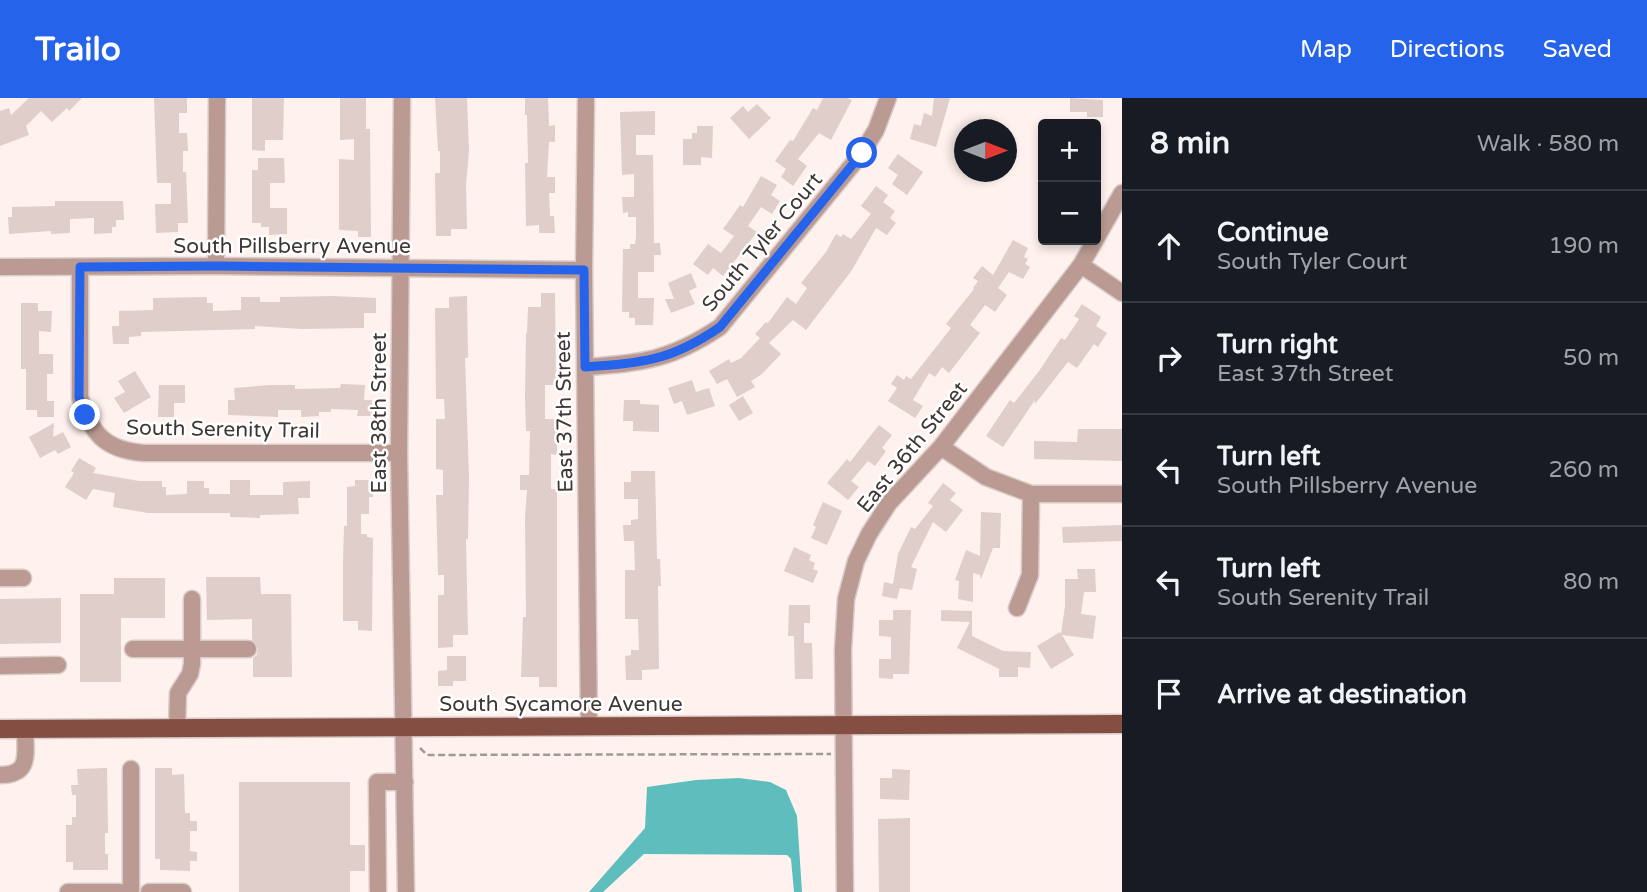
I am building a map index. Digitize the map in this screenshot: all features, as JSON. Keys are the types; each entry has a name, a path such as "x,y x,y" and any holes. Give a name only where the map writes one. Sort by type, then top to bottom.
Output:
{"main road":[{"name":"South Sycamore Avenue","path":"0,729 1122,724"}],"street":[{"path":"216,266 217,98"},
{"name":"East 38th Street","path":"402,98 399,453 406,892"},
{"name":"East 37th Street","path":"586,98 584,270 589,726"},
{"name":"South Tyler Court","path":"585,367 630,364 665,357 693,345 720,327 862,153 876,130 888,98"},
{"name":"East 36th Street","path":"845,892 843,650 846,599 856,561 889,503 942,447 1082,265 1122,193"},
{"path":"1082,265 1122,293"},
{"name":"South Pillsberry Avenue","path":"0,267 216,266 584,270"},
{"name":"South Serenity Trail","path":"80,267 79,397 85,415 103,441 124,450 145,453 399,453"},
{"path":"942,447 986,477 1031,494 1122,494"},
{"path":"1017,608 1030,575 1031,494"},
{"path":"0,578 23,578"},
{"path":"177,729 178,693 190,674 191,599"},
{"path":"133,649 248,649"},
{"path":"0,666 58,665"},
{"path":"0,775 13,775 22,769 24,728"},
{"path":"131,769 131,892"},
{"path":"378,892 377,782 405,782"},
{"path":"68,892 120,892"},
{"path":"149,892 183,892"}],"path":[{"path":"421,748 427,755 835,754"}],"water":[{"path":"739,778 770,782 786,790 797,816 802,892 794,892 791,859 787,855 644,854 603,892 589,892 645,828 647,787 696,780"}],"building":[{"path":"29,98 82,98 52,122 41,111 26,126 29,135 0,146 0,111 9,108 11,115"},
{"path":"154,98 187,98 187,113 179,113 179,133 187,133 188,151 183,151 183,172 186,172 188,223 178,223 178,232 156,233 155,204 171,204 171,183 157,183"},
{"path":"252,98 284,98 283,140 265,140 265,151 252,150"},
{"path":"340,98 366,98 366,129 370,129 371,237 358,237 358,231 339,230 339,159 354,160 354,139 340,140"},
{"path":"435,98 467,98 467,229 451,229 451,236 436,236 435,173 440,173 440,151"},
{"path":"525,98 548,98 549,126 555,125 555,142 549,142 547,177 555,177 555,193 549,193 550,216 554,216 555,233 539,233 539,225 526,226 525,163 528,163"},
{"path":"823,98 852,100 831,140 819,133 798,159 807,166 793,186 781,177 786,169 775,161 790,140 793,141 813,108 817,110"},
{"path":"934,98 950,98 936,147 910,139 914,124 921,126 924,113 932,116"},
{"path":"1070,98 1103,100 1103,117 1087,117 1087,112 1070,112"},
{"path":"757,104 771,118 749,139 730,118 743,106 748,112"},
{"path":"655,111 655,135 636,135 636,155 653,155 654,243 660,243 661,255 654,255 654,272 638,272 638,298 654,298 653,325 635,325 635,318 629,318 629,312 622,312 623,249 630,249 630,244 635,244 636,217 628,217 628,212 623,213 622,197 634,197 634,174 622,175 620,112"},
{"path":"697,126 713,126 712,158 701,157 701,165 683,165 683,139 692,139 692,133 697,133"},
{"path":"898,154 923,172 907,195 892,184 898,175 888,168"},
{"path":"258,158 284,158 285,183 270,183 270,208 287,208 287,234 269,235 269,227 252,223 252,170 258,170"},
{"path":"761,176 777,185 771,195 780,201 772,214 761,207 748,226 757,232 723,276 713,268 708,275 693,264 708,244 721,253 734,236 723,229 740,205 743,207"},
{"path":"876,186 888,195 883,202 895,211 890,218 896,223 887,235 876,228 852,270 806,330 793,320 769,343 781,354 762,374 751,381 755,387 737,397 727,379 717,384 709,371 729,359 731,363 741,358 760,338 755,334 768,323 787,297 796,304 807,288 801,283 826,252 836,234 841,237 843,234 851,239 871,214 861,206"},
{"path":"55,201 123,201 124,220 116,220 112,233 94,234 94,218 70,219 70,233 51,234 51,231 9,234 8,217 12,217 12,207 55,206"},
{"path":"1013,240 1028,248 1024,257 1028,259 1025,264 1030,267 1023,279 1009,272 998,288 1007,295 995,312 985,305 970,325 980,333 949,373 942,367 935,377 929,373 913,400 923,406 915,418 888,401 897,388 891,384 897,375 904,380 906,376 911,379 951,328 946,324 974,289 978,281 973,278 982,266 993,275"},
{"path":"691,273 697,287 689,291 695,304 671,313 665,299 674,299 668,283"},
{"path":"541,293 555,293 556,385 545,385 545,419 556,419 557,439 557,455 551,454 551,489 557,489 557,687 539,687 539,677 521,677 523,617 526,617 527,490 520,490 520,475 529,475 530,431 526,431 526,333 528,307 541,307"},
{"path":"467,296 468,358 465,358 469,477 466,539 468,635 453,635 453,647 438,648 438,595 444,595 444,575 438,575 436,495 443,495 443,470 436,469 436,419 445,419 444,399 436,399 435,308 449,308 449,297"},
{"path":"207,297 207,303 213,303 213,311 241,310 241,297 260,297 260,302 280,302 280,297 376,298 376,313 364,313 364,328 302,329 255,326 255,329 141,332 141,336 129,337 129,344 113,344 112,326 119,326 119,311 153,310 153,298"},
{"path":"21,303 38,303 38,311 52,311 51,332 39,331 39,354 53,354 53,374 47,374 47,401 54,401 54,417 37,417 37,410 26,410 26,369 21,369"},
{"path":"1082,304 1101,317 1096,326 1107,333 1098,347 1094,344 1077,368 1068,362 1035,404 1035,400 1003,447 986,436 1010,400 1014,403 1061,338 1065,340 1079,319 1074,316"},
{"path":"135,371 151,397 124,413 114,398 125,392 118,381"},
{"path":"692,380 696,392 709,388 715,406 687,415 682,401 674,404 668,388"},
{"path":"341,384 365,385 364,400 372,400 372,416 357,416 358,410 331,409 331,412 319,412 319,416 301,417 301,410 278,410 278,417 228,415 228,400 235,400 234,388 295,385 295,389 340,388"},
{"path":"159,385 185,385 185,403 174,403 174,417 158,417"},
{"path":"743,396 753,413 739,421 729,405"},
{"path":"624,400 640,400 640,404 659,405 659,432 633,431 633,421 623,421"},
{"path":"54,423 53,437 63,432 71,447 58,454 55,450 40,458 29,437"},
{"path":"879,425 892,435 882,448 886,451 875,466 868,461 851,481 859,487 848,500 827,483 847,459 850,462"},
{"path":"1078,429 1122,429 1122,461 1034,459 1034,441 1077,442"},
{"path":"79,458 96,468 93,473 139,481 162,481 162,487 166,487 166,495 187,494 187,481 204,481 204,488 209,488 209,494 230,494 230,480 250,480 250,495 283,495 283,482 310,481 310,498 298,498 299,514 260,515 260,518 230,517 230,513 148,513 113,507 115,493 93,489 86,500 65,487"},
{"path":"631,471 655,471 657,559 660,559 659,669 642,670 642,680 626,680 625,656 631,655 631,650 639,650 638,619 625,619 625,570 635,570 634,541 624,541 623,525 631,525 631,520 638,519 638,499 624,499 624,482 631,482"},
{"path":"355,480 373,480 369,514 361,514 361,534 373,538 372,631 358,630 358,621 343,621 347,487 355,486"},
{"path":"943,483 956,493 950,500 963,510 946,532 933,522 911,567 917,569 912,590 900,588 897,599 882,596 884,582 893,584 898,554 911,527 915,529 933,506 928,503"},
{"path":"823,502 842,511 827,545 811,538 816,527 813,525"},
{"path":"981,512 1001,513 1000,548 993,548 981,579 980,575 973,573 973,602 958,599 959,581 955,580 966,550 980,556"},
{"path":"1122,525 1122,541 1063,543 1062,527"},
{"path":"794,547 811,555 809,560 815,563 813,569 818,571 813,583 784,571"},
{"path":"1077,569 1095,569 1096,592 1084,592 1081,614 1096,616 1093,639 1062,635 1074,655 1051,669 1037,646 1060,632 1061,634 1065,579 1078,579"},
{"path":"206,577 260,577 261,594 291,594 292,677 253,677 253,658 257,655 258,648 252,640 252,619 207,620"},
{"path":"114,578 165,578 165,618 121,618 121,682 80,682 80,594 114,594"},
{"path":"61,598 61,643 0,644 0,599"},
{"path":"789,605 810,605 810,623 804,623 804,643 812,643 813,679 795,679 794,636 788,636"},
{"path":"893,610 911,610 909,674 893,674 893,679 879,678 879,659 891,659 891,637 879,636 879,620 893,620"},
{"path":"941,610 972,611 972,636 1003,651 1031,652 1030,668 1018,667 1018,677 999,677 999,669 957,648 970,622 941,621"},
{"path":"447,656 466,656 466,681 453,681 453,686 438,686 438,671 447,670"},
{"path":"107,768 108,833 105,833 105,854 108,854 108,870 73,870 73,862 66,862 66,825 72,825 72,817 76,817 76,795 72,795 71,785 78,785 77,769"},
{"path":"155,768 172,768 172,775 184,774 185,813 190,813 190,821 197,821 197,831 190,831 190,851 197,852 197,861 190,861 190,871 160,870 160,859 155,859"},
{"path":"892,769 910,770 909,800 880,799 880,778 892,778"},
{"path":"239,782 350,782 350,845 365,845 365,871 350,871 350,892 239,892"},
{"path":"910,818 910,892 879,892 878,819"}],"route":[{"path":"85,415 79,397 80,267 584,270 585,367 630,364 665,357 693,345 720,327 862,153"}]}
